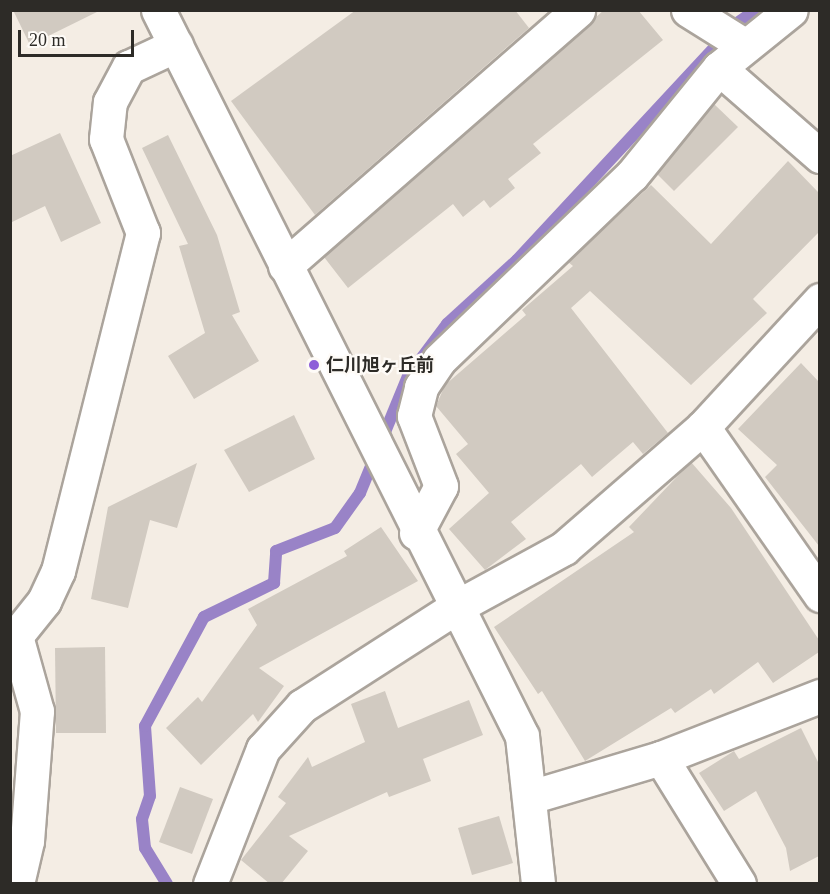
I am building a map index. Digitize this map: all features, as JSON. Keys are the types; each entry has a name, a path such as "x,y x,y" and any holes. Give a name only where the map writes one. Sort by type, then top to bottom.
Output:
{"street":[{"path":"158,10 416,533 522,736 538,884"},
{"path":"285,266 578,10"},
{"path":"688,10 744,45"},
{"path":"416,533 441,486 414,416 421,387 439,360 632,175 719,68 744,45 790,10"},
{"path":"17,884 27,841 37,711 13,636 44,601 58,571 143,233 106,140 110,102 129,67 176,45"},
{"path":"719,68 819,156"},
{"path":"210,884 263,749 302,706 456,607 564,548 703,427 819,300"},
{"path":"703,427 819,595"},
{"path":"530,797 661,758 819,696"},
{"path":"661,758 739,884"}],"building":[{"path":"13,10 101,10 30,45"},
{"path":"356,10 515,10 529,28 315,215 231,101"},
{"path":"604,10 638,10 663,40 533,144 541,153 508,179 515,188 490,208 484,200 463,217 453,204 348,288 324,257"},
{"path":"714,104 738,127 674,191 657,174"},
{"path":"60,133 101,223 61,242 45,206 10,223 10,156"},
{"path":"168,135 217,235 240,312 232,315 259,361 194,399 168,356 205,333 179,246 188,244 142,148"},
{"path":"788,161 819,193 819,232 753,299 767,313 691,385 590,291 571,308 668,433 643,454 633,442 592,477 581,464 511,522 526,539 485,570 449,529 489,493 456,454 468,444 436,406 445,385 526,315 522,310 573,266 568,262 651,185 711,244"},
{"path":"801,363 819,382 819,546 765,477 777,465 738,429"},
{"path":"294,415 315,459 249,492 224,450"},
{"path":"691,462 731,508 819,640 819,652 773,683 758,662 714,694 711,689 675,713 671,708 585,761 542,691 538,694 494,627 634,532 629,527"},
{"path":"197,463 177,528 150,520 128,608 91,599 108,507"},
{"path":"381,527 418,581 259,668 284,686 258,722 253,714 201,765 166,728 198,697 202,702 257,625 248,609 347,556 344,551"},
{"path":"105,647 106,733 56,733 55,648"},
{"path":"385,691 398,728 469,700 483,735 423,759 431,781 389,797 387,792 289,836 308,851 281,884 270,884 241,860 286,803 278,797 308,757 312,767 365,742 351,704"},
{"path":"801,728 819,764 819,856 790,871 786,848 756,791 724,811 699,773 734,751 739,759"},
{"path":"180,787 213,799 192,854 159,842"},
{"path":"499,816 513,863 472,875 458,828"}],"waterway":[{"path":"167,884 145,848 142,819 150,796 145,726 204,617 274,583 276,551 335,528 360,493 408,376 447,324 517,260 736,24 756,10"}],"place":[{"name":"仁川旭ヶ丘前","path":"314,365"}]}
